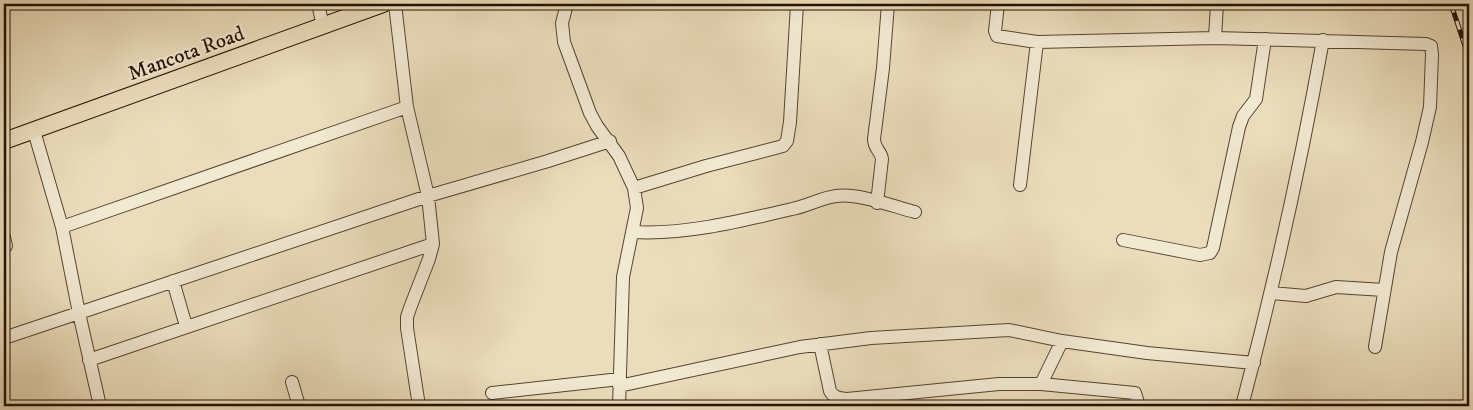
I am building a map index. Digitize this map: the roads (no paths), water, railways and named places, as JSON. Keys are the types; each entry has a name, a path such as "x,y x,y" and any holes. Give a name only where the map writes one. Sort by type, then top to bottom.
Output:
{"main road":[{"name":"Mancota Road","path":"4,142 383,4"}],"street":[{"path":"318,4 323,26"},
{"path":"395,4 408,108 428,196 432,244 430,259 407,317 419,406"},
{"path":"567,4 562,23 564,42 590,113 619,156 634,188 637,208 623,277 619,406"},
{"path":"634,188 706,166 783,146 787,141 797,4"},
{"path":"877,203 882,160 875,148 874,139 883,68 888,4"},
{"path":"998,4 996,36 1038,42 1215,38 1323,40 1426,44 1431,46 1430,107 1391,252 1375,347"},
{"path":"1215,38 1217,4"},
{"path":"1123,240 1194,254 1206,255 1210,253 1213,248 1239,127 1243,116 1256,98 1265,39"},
{"path":"1242,406 1271,293 1305,137 1323,40"},
{"path":"1020,185 1038,42"},
{"path":"62,226 408,108"},
{"path":"34,131 62,226 78,313 100,406"},
{"path":"4,338 428,196 610,141"},
{"path":"633,232 664,232 695,228 794,209 836,196 854,197 915,212"},
{"path":"89,360 432,244"},
{"path":"174,281 186,326"},
{"path":"1271,293 1306,296 1336,286 1384,290"},
{"path":"492,392 620,383 820,344 871,338 988,330 1009,330 1062,341 1147,353 1254,363"},
{"path":"1041,384 1062,341"},
{"path":"820,344 830,391 832,396 838,398 847,399 999,384 1041,384 1135,393 1139,406"},
{"path":"292,382 299,406"}],"railway":[{"path":"1451,4 1469,58"}]}
